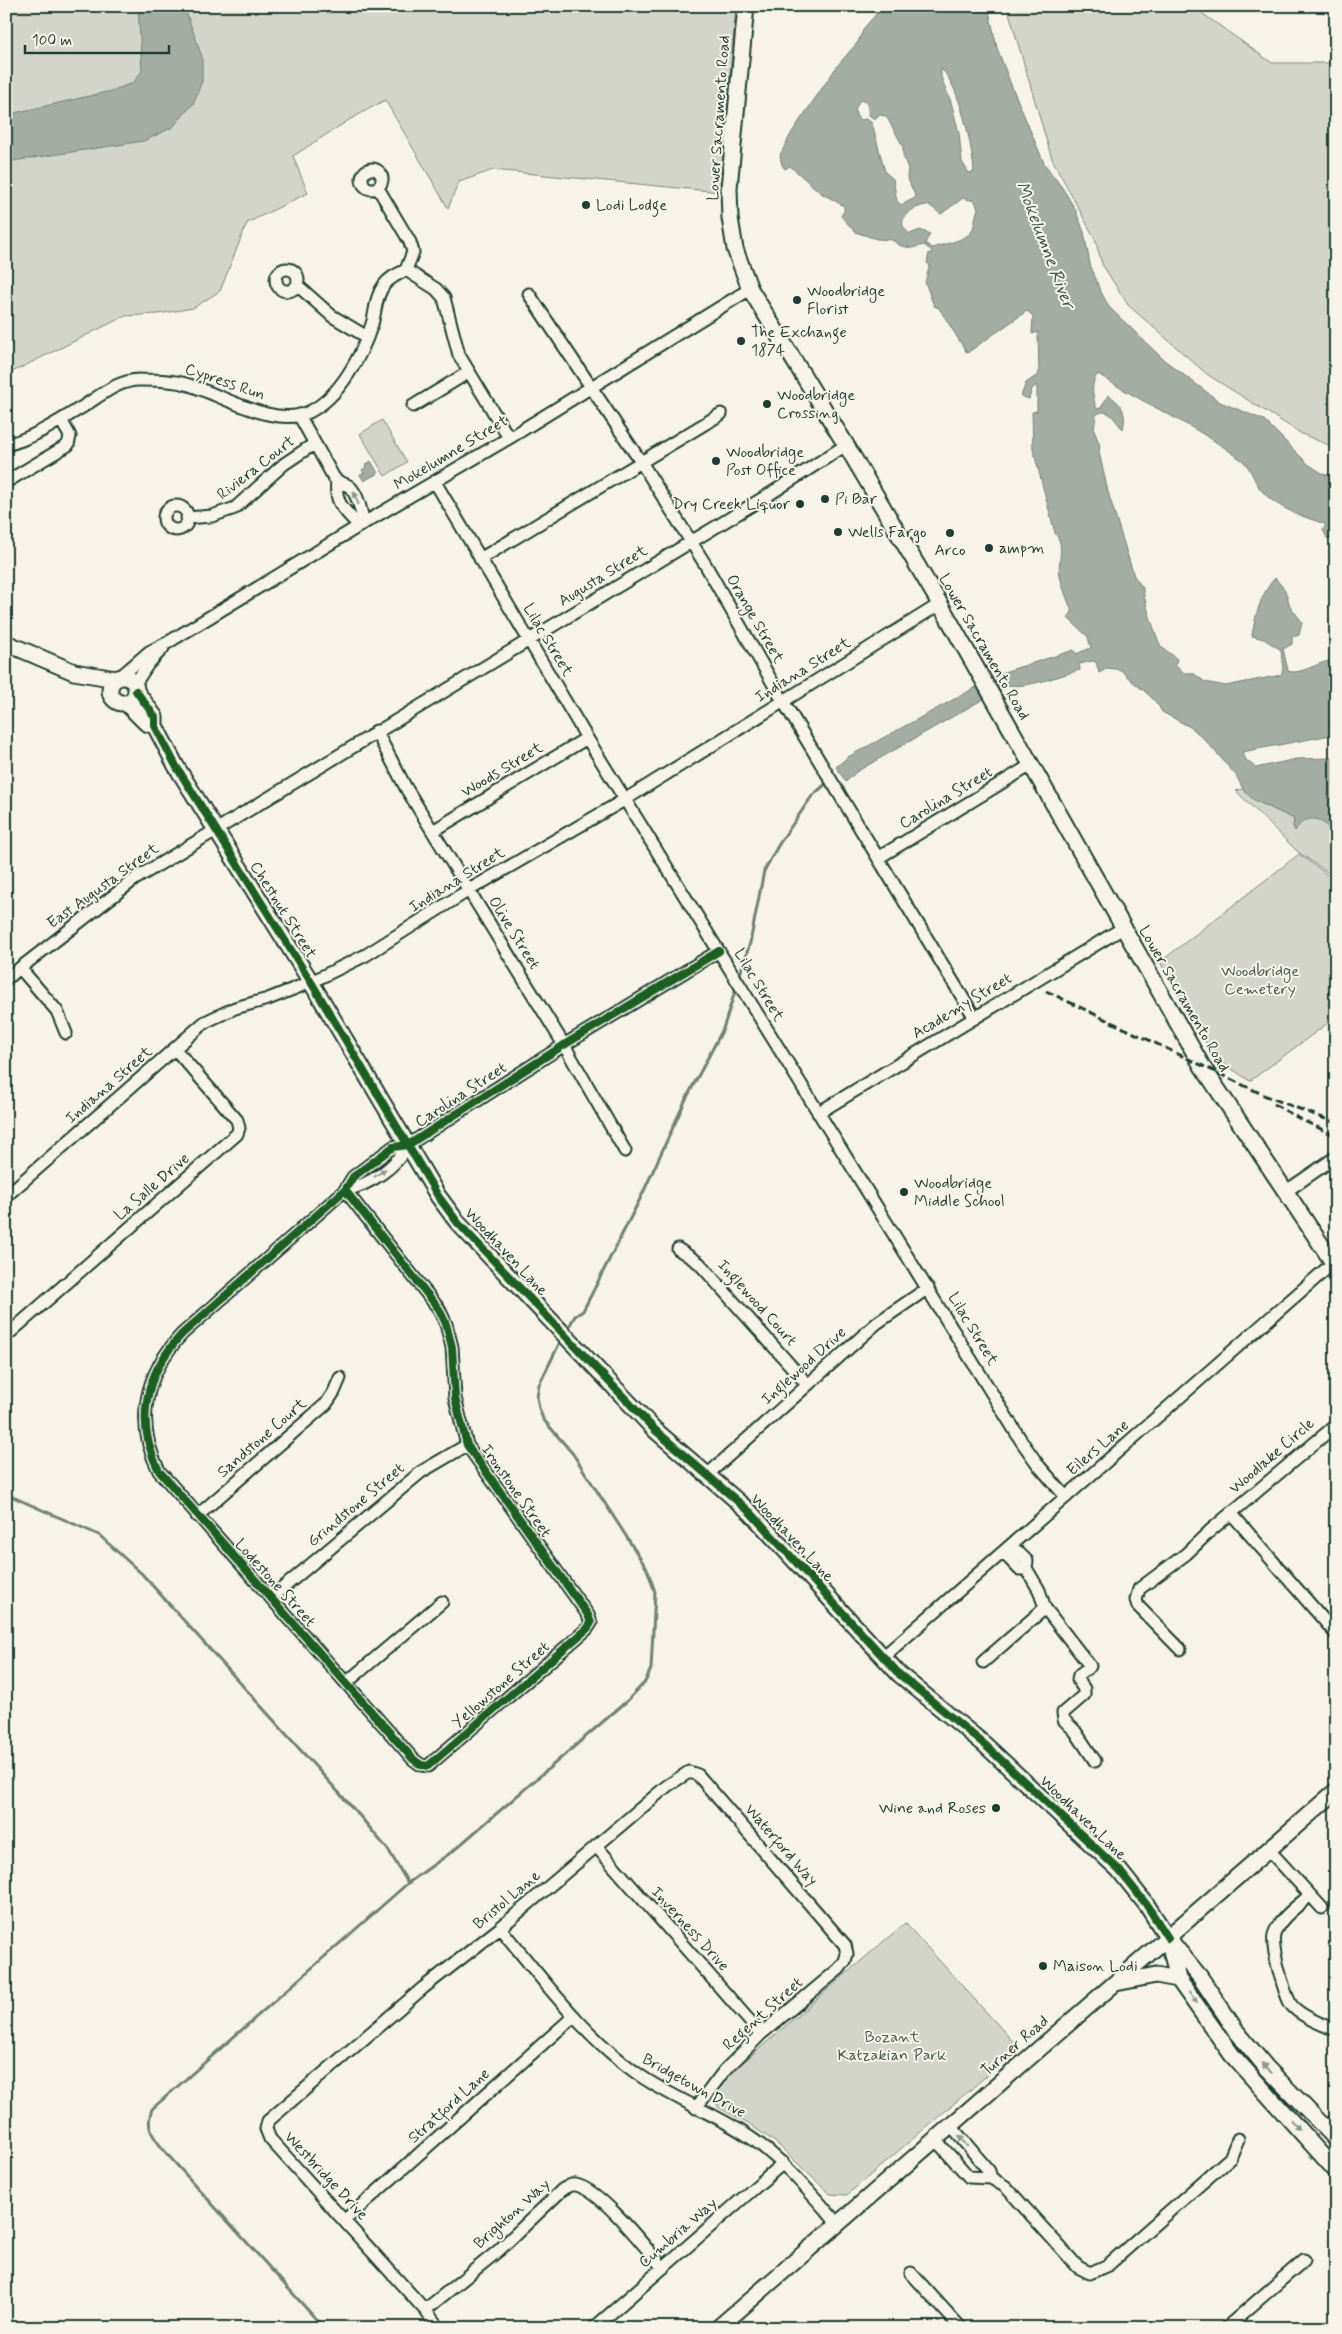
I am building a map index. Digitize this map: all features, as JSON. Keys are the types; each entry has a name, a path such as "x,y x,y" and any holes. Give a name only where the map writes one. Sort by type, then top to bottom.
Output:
{"main road":[{"name":"Lower Sacramento Road","path":"746,6 729,188 730,218 738,258 750,289 846,445 940,604 1202,1066 1334,1265"},
{"path":"6,643 81,675 111,695 116,701 126,703 134,698 136,687 129,678 81,675"},
{"path":"111,695 110,686 118,678"},
{"name":"Chestnut Street","path":"136,687 155,717 155,726 176,766 311,982 408,1145"},
{"name":"Chestnut Street","path":"126,703 146,723 155,726"},
{"name":"Woodhaven Lane","path":"408,1145 438,1196 458,1223 655,1430 764,1526 883,1657 922,1694 1002,1760 1113,1865 1142,1898 1168,1938"},
{"name":"Turner Road","path":"718,2328 934,2138 1168,1938 1336,1791"},
{"path":"1168,1938 1178,1979 1232,2055 1336,2171"},
{"path":"1168,1938 1200,1977 1248,2046 1266,2067 1333,2129"},
{"path":"1115,1983 1156,1975 1178,1979"}],"street":[{"path":"378,188 410,242 413,252 406,270 436,289 444,298 449,312 454,340 468,372 509,438"},
{"name":"Cypress Run","path":"6,445 27,438 129,381 142,380 189,385 270,415 299,415 317,407 332,394 357,358 367,337 381,290 389,280 406,270"},
{"path":"297,285 332,316 367,337"},
{"name":"Mokelumne Street","path":"118,678 149,652 509,438 750,289"},
{"name":"Orange Street","path":"529,294 641,462 690,541 975,1018"},
{"path":"413,406 468,372"},
{"path":"480,559 563,511 721,414"},
{"path":"299,415 337,481 350,487 357,499 362,525"},
{"path":"6,482 68,445 70,436 61,420"},
{"name":"Riviera Court","path":"187,518 212,516 235,508 284,464 314,444"},
{"name":"Augusta Street","path":"376,732 770,494 846,445"},
{"path":"337,481 335,496 342,507 362,525"},
{"name":"Lilac Street","path":"435,482 587,738 1022,1442 1038,1466 1066,1497"},
{"name":"Indiana Street","path":"6,1196 205,1022 235,1008 268,999 311,982 366,955 468,890 626,799 940,604"},
{"name":"Mokelumne Street","path":"136,687 148,664 167,643"},
{"name":"East Augusta Street","path":"6,979 135,879 376,732"},
{"name":"Olive Street","path":"376,732 406,788 564,1045 625,1151"},
{"name":"Woods Street","path":"433,831 587,738"},
{"name":"Carolina Street","path":"878,858 1031,765"},
{"name":"Academy Street","path":"818,1113 1123,928"},
{"name":"Carolina Street","path":"147,1399 158,1366 168,1349 182,1334 345,1190 361,1186 401,1159 408,1145 564,1045 719,951"},
{"path":"20,968 57,1011 66,1033"},
{"name":"La Salle Drive","path":"6,1336 237,1134 240,1128 237,1120 175,1049"},
{"path":"1285,1192 1336,1158"},
{"name":"Ironstone Street","path":"345,1190 426,1291 446,1324 452,1347 456,1404 466,1445 590,1619"},
{"name":"Inglewood Court","path":"678,1249 699,1263 807,1384"},
{"name":"Eilers Lane","path":"883,1657 1334,1265"},
{"name":"Inglewood Drive","path":"707,1474 877,1323 928,1288"},
{"name":"Sandstone Court","path":"197,1516 326,1404 340,1378"},
{"name":"Lodestone Street","path":"147,1399 145,1409 147,1439 152,1459 159,1471 413,1759 424,1766"},
{"name":"Woodlake Circle","path":"1180,1649 1138,1606 1136,1597 1139,1589 1186,1554 1331,1427 1336,1425"},
{"name":"Grindstone Street","path":"271,1598 421,1472 466,1445"},
{"name":"Woodlake Circle","path":"1231,1513 1336,1634"},
{"path":"1007,1549 1019,1569 1026,1568 1039,1590 1045,1608 1090,1666 1079,1675 1078,1680 1084,1689 1084,1695 1063,1713 1064,1720 1075,1731 1096,1761"},
{"path":"346,1683 442,1602"},
{"path":"982,1662 1045,1608"},
{"name":"Yellowstone Street","path":"424,1766 428,1766 436,1761 587,1629 591,1623 590,1619"},
{"name":"Bristol Lane","path":"346,2053 423,1988 500,1928 667,1786 689,1772"},
{"name":"Waterford Way","path":"689,1772 698,1775 845,1944"},
{"name":"Inverness Drive","path":"596,1846 761,2034"},
{"path":"1268,1850 1322,1908"},
{"path":"1310,1896 1283,1920 1278,1928 1274,1936 1275,1957 1290,2004 1316,2022 1336,2030"},
{"name":"Bridgetown Drive","path":"500,1928 574,2016 620,2061 636,2073 696,2108 743,2132 783,2162 837,2223"},
{"name":"Regent Street","path":"696,2108 724,2071 761,2034 839,1969 845,1961 847,1954 845,1944"},
{"name":"Stratford Lane","path":"345,2220 574,2016"},
{"name":"Westbridge Drive","path":"346,2053 283,2106 268,2121 266,2129 270,2139 345,2220 439,2328"},
{"path":"950,2125 989,2171 990,2178"},
{"path":"934,2138 968,2177 990,2178 1006,2187 1078,2267 1090,2273 1108,2266 1230,2158 1238,2139"},
{"path":"962,2170 976,2157"},
{"name":"Cumbria Way","path":"594,2328 783,2162"},
{"name":"Brighton Way","path":"425,2310 498,2251 562,2190 570,2186 580,2187 605,2204 662,2268"},
{"path":"1226,2328 1304,2260"},
{"path":"911,2272 961,2328"}],"green space":[{"path":"6,6 736,6 720,192 493,170 459,182 448,208 385,100 349,120 293,156 308,193 247,223 220,291 193,308 158,314 125,316 6,375"},
{"path":"1007,6 1192,6 1272,63 1336,63 1336,448 1302,434 1208,375 1128,305 1102,264 1095,239 1052,159"},
{"path":"382,420 407,462 385,476 360,434"},
{"path":"1336,759 1336,878 1298,852 1236,791"},
{"name":"Woodbridge Cemetery","path":"1299,854 1336,881 1336,1017 1250,1081 1215,1058 1160,962"},
{"name":"Bozant Katzakian Park","path":"905,1923 1019,2048 847,2195 830,2194 775,2142 752,2126 718,2107 715,2098 724,2082 739,2066"}],"water":[{"path":"138,6 184,6 202,57 202,81 193,104 173,127 144,141 6,162 6,115 111,91 133,83 142,71"},
{"name":"Mokelumne River","path":"883,6 988,6 997,48 1010,82 1044,163 1075,209 1084,232 1090,264 1109,307 1164,360 1220,402 1264,420 1308,464 1325,475 1336,474 1336,541 1327,538 1323,530 1325,524 1290,511 1267,497 1246,464 1226,448 1098,374 1095,378 1093,395 1097,409 1101,408 1108,395 1117,401 1124,413 1123,429 1108,413 1101,412 1096,415 1094,430 1100,446 1099,452 1108,492 1134,576 1143,588 1147,607 1159,642 1163,648 1177,659 1175,665 1183,673 1193,673 1205,682 1226,686 1281,675 1283,669 1281,650 1264,639 1252,636 1259,605 1275,578 1285,590 1290,606 1302,622 1299,635 1292,637 1292,644 1283,649 1288,671 1305,670 1324,662 1336,660 1336,719 1331,718 1329,725 1336,730 1336,734 1242,752 1246,760 1256,768 1296,759 1331,758 1336,755 1336,858 1330,846 1332,833 1328,827 1319,820 1308,819 1299,825 1295,831 1293,826 1294,819 1254,800 1244,791 1236,775 1192,728 1162,712 1154,700 1121,670 1108,668 1099,673 1096,662 1093,661 1079,664 1080,670 1044,681 1015,686 1008,685 856,772 846,782 836,767 848,757 1004,672 1074,650 1076,654 1091,648 1088,637 1068,618 1072,612 1060,575 1060,543 1055,533 1033,449 1032,412 1037,411 1037,385 1032,389 1029,399 1021,396 1026,383 1039,374 1038,332 1032,334 1033,316 1027,311 967,353 939,308 934,306 925,282 930,265 927,263 929,253 931,254 932,251 924,245 912,248 901,246 892,240 877,239 855,232 841,216 844,206 821,193 790,166 785,169 782,165 780,155 792,132 838,65 858,42 864,28","holes":["941,69 954,88 964,117 974,172 969,173 962,162 959,133 951,102 941,77","860,100 867,103 869,115 874,119 880,115 886,116 903,146 903,155 908,169 907,177 915,198 901,205 897,201 893,179 885,172 872,123 866,119 860,120 856,115 856,108","963,198 975,201 978,209 973,229 970,233 954,242 932,248 925,243 930,234 920,230 910,234 903,224 903,219 906,215 923,206 929,205 941,214"]},
{"path":"371,461 378,473 364,481 360,475 364,473 362,470 366,467 365,465"}],"waterway":[{"path":"739,977 750,943 764,871 779,844 812,796 828,782"},
{"path":"567,1330 575,1316 583,1311 641,1197 685,1101 723,1029 737,985"},
{"path":"324,2328 167,2154 152,2133 149,2122 150,2116 152,2109 408,1883 453,1851 627,1701 645,1682 651,1669 655,1592 647,1569 573,1454 543,1419 539,1408 537,1397 539,1385 561,1340"},
{"path":"6,1494 99,1535 142,1574 359,1815 389,1851 408,1883"}],"railway":[{"path":"1046,991 1266,1096 1336,1123"},
{"path":"1274,1104 1336,1136"}],"cycle path":[{"path":"136,691 155,717 155,726 176,766 311,982 438,1196 458,1223 655,1430 750,1512 899,1674 984,1744 1119,1870 1146,1904 1168,1938"},
{"path":"345,1190 439,1309 446,1324 452,1347 455,1398 467,1445 588,1615 591,1623 587,1629 428,1766 421,1765 413,1759 159,1471 151,1452 147,1434 147,1399 152,1382 159,1365 169,1349 182,1334 345,1190 353,1177 393,1147 408,1145 564,1045 719,951"}],"place":[{"name":"Lodi Lodge","path":"586,205"},
{"name":"Woodbridge Florist","path":"797,300"},
{"name":"The Exchange 1874","path":"741,341"},
{"name":"Woodbridge Crossing","path":"767,404"},
{"name":"Woodbridge Post Office","path":"716,461"},
{"name":"Pi Bar","path":"825,499"},
{"name":"Dry Creek Liquor","path":"800,504"},
{"name":"Wells Fargo","path":"838,532"},
{"name":"Arco","path":"950,533"},
{"name":"ampm","path":"989,548"},
{"name":"Woodbridge Middle School","path":"904,1192"},
{"name":"Wine and Roses","path":"996,1808"},
{"name":"Maison Lodi","path":"1043,1966"}]}
